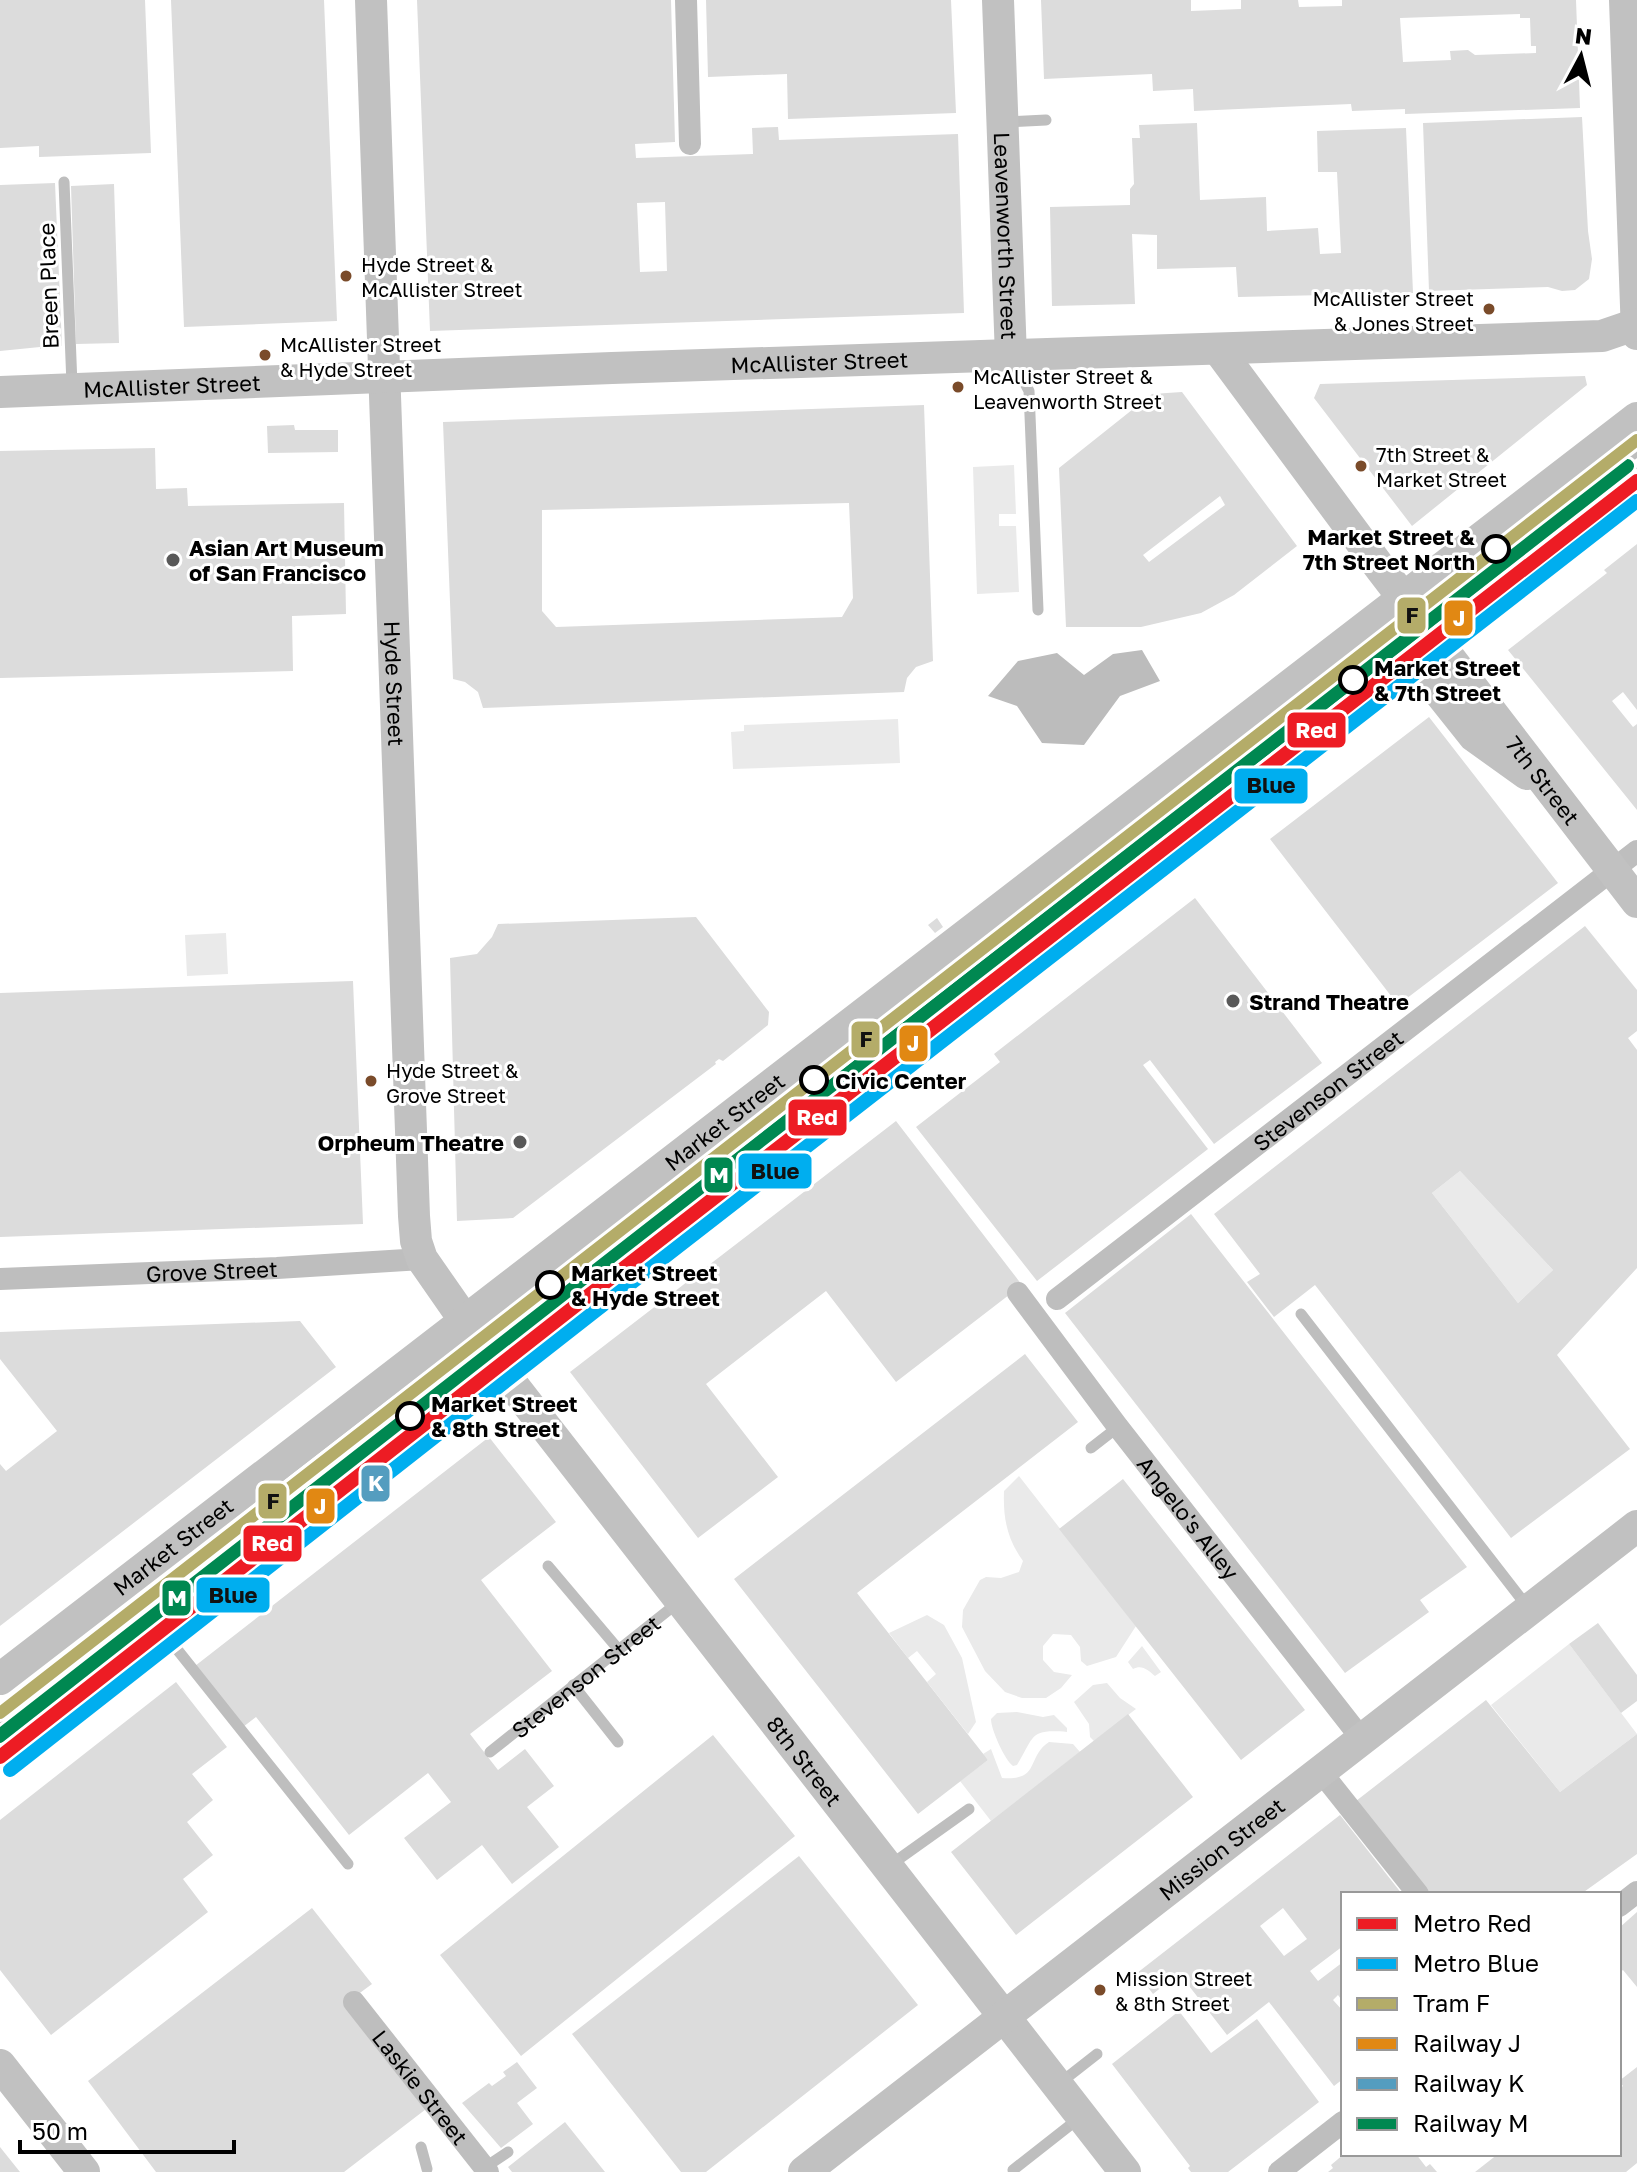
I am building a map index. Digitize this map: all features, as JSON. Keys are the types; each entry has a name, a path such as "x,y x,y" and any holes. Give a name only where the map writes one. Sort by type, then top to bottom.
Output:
{"main road":[{"name":"Hyde Street","path":"371,0 414,1216 422,1259 492,1358"},
{"name":"Leavenworth Street","path":"998,0 1011,357"},
{"path":"1625,0 1637,327"},
{"name":"McAllister Street","path":"0,392 1602,336 1637,327"},
{"name":"7th Street","path":"1218,349 1408,628 1474,736 1553,792 1625,861 1637,902"},
{"name":"Market Street","path":"0,1754 160,1629 492,1358 548,1331 1122,879 1408,628 1637,418"},
{"name":"Market Street","path":"0,1679 464,1319 1408,628 1637,481"},
{"name":"8th Street","path":"492,1358 1125,2172"},
{"name":"Mission Street","path":"804,2172 1637,1526"},
{"path":"0,2065 84,2172"}],"street":[{"path":"686,0 690,144"},
{"name":"Stevenson Street","path":"1057,1299 1625,861"},
{"name":"Grove Street","path":"0,1279 422,1259"},
{"name":"Angelo's Alley","path":"1018,1293 1118,1427 1361,1738"},
{"path":"1321,1772 1416,1892"},
{"path":"1621,1904 1637,1892"},
{"name":"Laskie Street","path":"354,2002 486,2170"},
{"path":"1279,2172 1341,2124"}],"lane":[{"path":"1003,122 1046,120"},
{"name":"Breen Place","path":"64,182 72,389"},
{"name":"Leavenworth Street","path":"1011,357 1029,391 1038,610"},
{"name":"Market Street","path":"0,1724 492,1358 1408,628 1637,451"},
{"path":"1301,1314 1529,1609"},
{"path":"1091,1448 1118,1427"},
{"path":"548,1566 619,1650"},
{"name":"Stevenson Street","path":"490,1752 681,1601"},
{"path":"160,1629 348,1864"},
{"path":"573,1685 618,1742"},
{"path":"889,1866 969,1809"},
{"path":"1058,2085 1097,2054"},
{"path":"1013,2170 1082,2116"},
{"path":"421,2147 427,2169"},
{"path":"486,2170 508,2152"}],"shaded area":[{"path":"1014,465 1016,514 999,514 999,526 1016,526 1019,592 977,594 973,467"},
{"path":"1142,650 1160,681 1120,696 1084,745 1042,743 1017,706 988,696 1018,661 1057,653 1084,675 1113,654"},
{"path":"898,719 900,763 733,769 731,732 744,731 744,725"},
{"path":"226,933 228,974 187,976 185,935"},
{"path":"1460,1171 1553,1270 1518,1303 1432,1193"},
{"path":"1019,1476 1136,1626 1116,1657 1087,1666 1081,1661 1080,1647 1071,1635 1053,1634 1043,1646 1043,1660 1054,1672 1072,1675 1061,1688 1046,1698 1022,1698 1005,1692 985,1671 962,1627 963,1610 980,1580 1019,1572 1023,1561 1005,1519 1004,1491"},
{"path":"927,1615 944,1625 962,1658 976,1722 968,1734 927,1682 936,1674 917,1651 908,1658 889,1633"},
{"path":"1569,1644 1637,1734 1560,1792 1491,1705"},
{"path":"1142,1646 1161,1672 1155,1676 1142,1667 1133,1669 1128,1662"},
{"path":"1107,1683 1120,1698 1136,1709 1094,1741 1090,1737 1089,1724 1074,1702 1093,1685"},
{"path":"1017,1712 1043,1717 1054,1715 1067,1728 1067,1732 1046,1732 1034,1736 1017,1765 1013,1766 999,1744 991,1719 997,1713"},
{"path":"1049,1742 1073,1744 1080,1752 991,1821 960,1781 988,1760 983,1754 991,1749 1002,1778 1023,1776"}],"building":[{"path":"0,0 145,0 151,153 39,157 39,146 0,148"},
{"path":"171,0 324,0 337,321 184,327"},
{"path":"417,0 671,0 675,142 635,144 636,158 753,154 752,128 778,127 779,140 958,134 964,313 430,331","holes":["665,202 667,271 640,272 637,203"]},
{"path":"706,0 951,0 956,113 788,119 787,74 708,77"},
{"path":"1041,0 1191,0 1191,11 1241,9 1241,0 1298,0 1299,7 1342,6 1342,0 1576,0 1580,108 1405,114 1405,109 1352,111 1351,104 1194,111 1193,89 1153,91 1152,74 1044,79","holes":["1520,14 1520,18 1530,18 1531,46 1536,46 1536,53 1475,55 1468,50 1450,51 1451,60 1403,62 1400,18"]},
{"path":"1582,117 1592,259 1589,279 1575,290 1562,291 1548,287 1429,291 1423,123"},
{"path":"1197,123 1200,200 1266,197 1267,231 1318,228 1320,254 1341,253 1337,172 1318,172 1317,131 1406,128 1413,293 1238,297 1236,267 1157,269 1157,235 1132,234 1135,304 1052,306 1050,207 1130,205 1130,189 1134,184 1132,138 1140,138 1139,125"},
{"path":"55,183 62,346 57,346 57,349 40,347 0,351 0,185"},
{"path":"114,184 119,343 76,344 71,186"},
{"path":"1585,376 1587,385 1412,526 1314,398 1320,384"},
{"path":"1182,392 1297,546 1234,595 1201,613 1141,627 1066,627 1059,468 1152,394","holes":["1220,496 1225,505 1149,562 1143,555"]},
{"path":"924,405 933,661 916,667 907,678 904,692 483,708 478,692 465,682 453,679 443,422","holes":["849,503 853,598 842,617 556,627 542,611 542,510"]},
{"path":"294,425 295,430 338,430 338,452 268,453 267,426"},
{"name":"Asian Art Museum of San Francisco","path":"155,448 156,489 187,488 188,506 344,503 346,614 292,616 293,671 0,678 0,451"},
{"path":"1637,544 1637,710 1623,692 1612,701 1633,727 1637,724 1637,810 1508,650 1607,573 1604,570"},
{"path":"1429,717 1558,883 1398,1005 1270,839"},
{"path":"1195,898 1322,1063 1214,1144 1150,1060 1143,1065 1208,1149 1037,1281 916,1127 1000,1062 994,1054"},
{"path":"696,917 769,1012 768,1025 723,1061 719,1059 715,1062 513,1218 457,1221 450,958 477,954 492,937 498,924"},
{"path":"937,918 943,927 935,933 928,925"},
{"path":"1585,926 1637,990 1637,1031 1628,1038 1637,1050 1637,1268 1557,1355 1630,1449 1511,1538 1315,1285 1274,1317 1247,1282 1260,1274 1214,1214","holes":["1460,1171 1553,1270 1518,1303 1432,1193"]},
{"path":"353,981 363,1224 0,1237 0,993"},
{"path":"896,1121 1022,1285 896,1382 826,1291 706,1384 778,1477 698,1538 570,1372"},
{"path":"1191,1214 1467,1567 1420,1600 1429,1612 1345,1673 1065,1313"},
{"path":"300,1321 336,1367 0,1626 0,1464 6,1471 57,1431 0,1359 0,1332"},
{"path":"1025,1354 1078,1422 857,1593 988,1760 918,1814 734,1579"},
{"path":"489,1437 556,1522 481,1580 552,1671 470,1734 498,1770 525,1749 554,1786 527,1807 559,1847 512,1884 482,1845 437,1880 404,1838 451,1802 428,1773 349,1835 256,1717 243,1727 195,1666"},
{"path":"1123,1479 1305,1710 1241,1760 1059,1529"},
{"path":"1598,1623 1637,1675 1637,1701 1621,1713 1569,1644"},
{"path":"176,1682 227,1747 192,1774 213,1800 187,1822 213,1855 183,1879 208,1912 51,2035 0,1970 0,1820"},
{"path":"1486,1700 1560,1792 1637,1734 1637,1854 1584,1892 1428,1892 1356,1801"},
{"path":"1128,1714 1193,1797 1016,1935 951,1852"},
{"path":"713,1735 795,1836 521,2056 440,1955"},
{"path":"1340,1815 1400,1892 1341,1892 1341,1948 1310,1971 1318,1981 1341,1964 1341,1999 1338,1995 1333,2000 1341,2009 1341,2081 1334,2086 1269,2002 1227,2035 1179,1973 1153,1994 1137,1973","holes":["1283,1908 1307,1939 1284,1956 1260,1926"]},
{"path":"799,1856 918,2005 706,2172 681,2172 572,2034"},
{"path":"312,1908 372,1984 349,2001 430,2106 344,2172 156,2172 88,2081"},
{"path":"1637,1912 1637,1987 1623,1970 1621,1972 1621,1926"},
{"path":"1179,2011 1211,2053 1257,2019 1319,2102 1228,2172 1191,2172 1190,2166 1112,2064"},
{"path":"517,2062 537,2088 517,2103 533,2124 501,2148 462,2103 489,2083 492,2086 506,2076 503,2072"},
{"path":"1637,2067 1637,2163 1626,2172 1475,2172 1495,2156 1621,2156 1621,2079"},
{"path":"565,2122 605,2172 512,2172 508,2167"},
{"path":"0,2147 20,2172 0,2172"},
{"path":"1342,2156 1418,2156 1426,2167 1430,2164 1437,2172 1328,2172 1333,2168 1331,2165"}],"metro line":[{"name":"Red","path":"0,1757 1637,481"},
{"name":"Blue","path":"10,1770 1637,501"}],"tram line":[{"name":"F","path":"0,1713 1637,440"}],"rail line":[{"name":"M","path":"0,1736 1627,466"},
{"name":"J","path":"0,1756 1637,479"},
{"name":"K","path":"10,1769 1637,499"}],"place":[{"name":"Hyde Street & McAllister Street","path":"346,276"},
{"name":"McAllister Street & Jones Street","path":"1489,309"},
{"name":"McAllister Street & Hyde Street","path":"265,355"},
{"name":"McAllister Street & Leavenworth Street","path":"958,387"},
{"name":"7th Street & Market Street","path":"1361,466"},
{"name":"Market Street & 7th Street North","path":"1496,549"},
{"name":"Asian Art Museum of San Francisco","path":"173,560"},
{"name":"Market Street & 7th Street","path":"1353,680"},
{"name":"Strand Theatre","path":"1233,1001"},
{"name":"Civic Center","path":"814,1080"},
{"name":"Hyde Street & Grove Street","path":"371,1081"},
{"name":"Orpheum Theatre","path":"520,1142"},
{"name":"Market Street & Hyde Street","path":"550,1285"},
{"name":"Market Street & 8th Street","path":"410,1416"},
{"name":"Mission Street & 8th Street","path":"1100,1990"}]}
